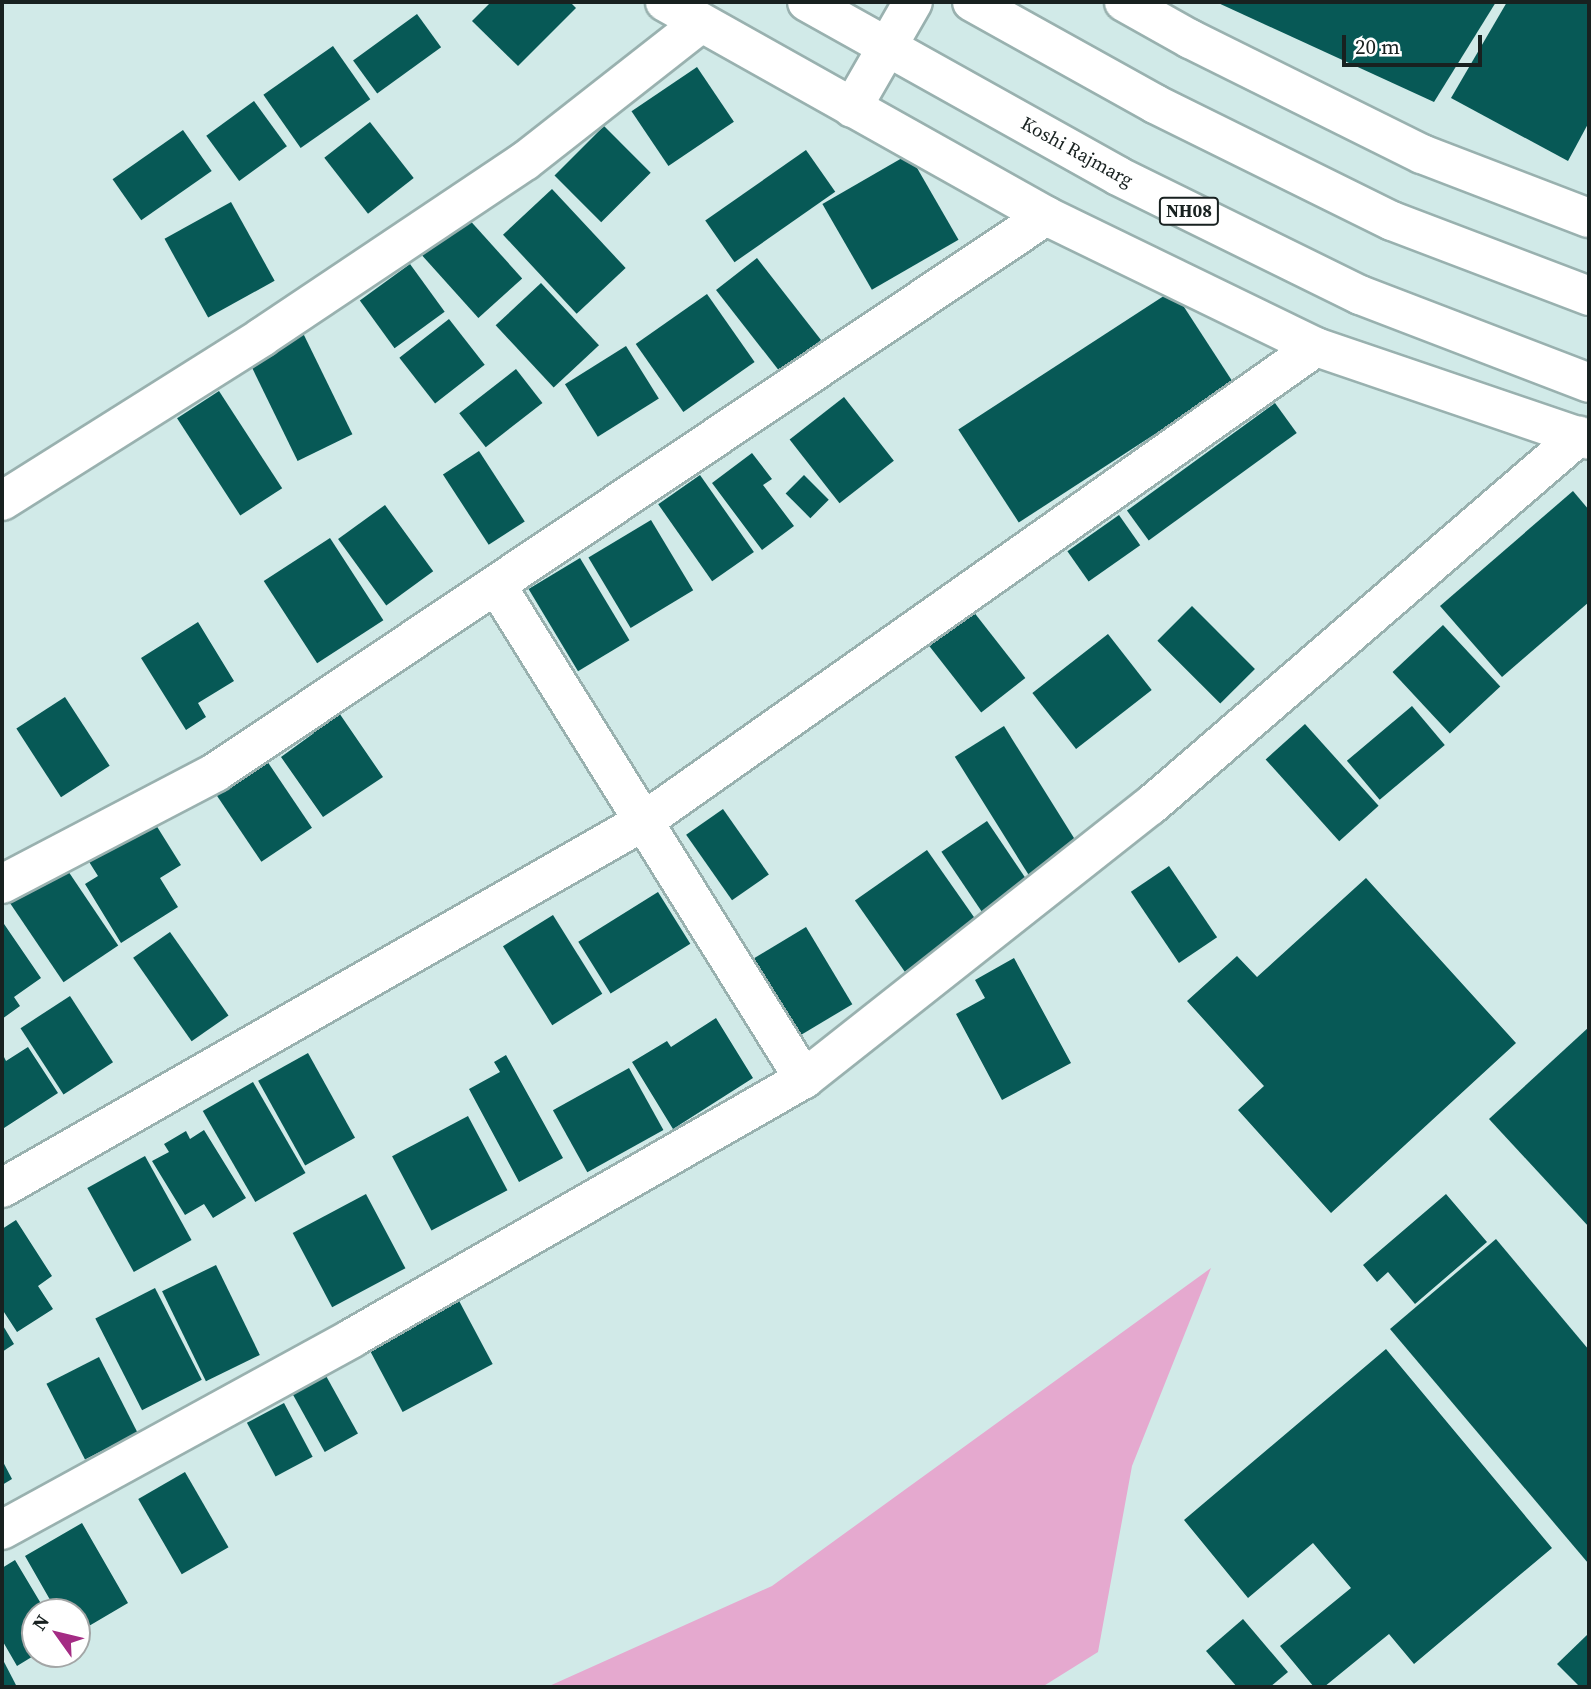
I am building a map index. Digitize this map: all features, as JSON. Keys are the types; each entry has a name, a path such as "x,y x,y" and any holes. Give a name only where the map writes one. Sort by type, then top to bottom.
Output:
{"street":[{"path":"665,2 1045,216 1316,347 1584,438"},
{"name":"Koshi Rajmarg","path":"807,2 1118,176 1360,295 1589,383"},
{"path":"852,108 913,2"},
{"path":"972,2 1156,104 1392,221 1589,296"},
{"path":"1124,2 1190,39 1422,154 1589,218"},
{"path":"2,501 261,337 525,161 700,24"},
{"path":"2,884 216,772 1045,216"},
{"path":"2,1188 644,821 1316,347"},
{"path":"2,1530 352,1338 804,1079 1150,806 1584,438"},
{"path":"497,586 804,1079"}],"shaded area":[{"path":"1211,1268 1132,1466 1098,1652 1042,1687 547,1687 772,1586"}],"building":[{"path":"491,2 570,2 576,8 518,66 472,21"},
{"path":"1216,2 1496,2 1434,102"},
{"path":"1507,2 1589,2 1589,122 1568,161 1451,98"},
{"path":"417,14 441,47 377,94 353,60"},
{"path":"333,46 370,99 301,148 263,95"},
{"path":"697,67 734,122 668,166 632,111"},
{"path":"254,101 287,146 239,181 206,136"},
{"path":"370,122 414,178 368,214 324,158"},
{"path":"604,126 651,173 601,222 555,175"},
{"path":"183,130 212,171 141,220 113,179"},
{"path":"806,150 835,192 734,262 705,221"},
{"path":"909,154 958,240 872,290 822,204"},
{"path":"552,189 626,268 577,314 503,235"},
{"path":"231,202 275,281 208,318 165,239"},
{"path":"466,216 522,278 478,318 422,255"},
{"path":"757,258 821,340 780,372 716,290"},
{"path":"410,264 445,312 395,348 360,300"},
{"path":"541,283 599,345 554,387 496,325"},
{"path":"1173,290 1233,383 1019,523 958,429"},
{"path":"707,294 755,362 683,412 636,344"},
{"path":"449,319 485,365 435,403 399,358"},
{"path":"302,331 352,434 298,461 247,358"},
{"path":"626,346 659,399 598,437 565,384"},
{"path":"516,369 542,403 486,447 459,413"},
{"path":"219,391 282,488 240,516 177,418"},
{"path":"844,397 894,461 839,503 790,439"},
{"path":"1275,403 1297,433 1149,540 1127,511"},
{"path":"479,451 525,521 489,545 443,474"},
{"path":"752,453 772,479 763,485 794,526 762,550 712,483"},
{"path":"700,475 754,552 712,581 658,504"},
{"path":"804,475 829,500 810,518 786,493"},
{"path":"1573,491 1589,510 1589,602 1502,677 1440,606"},
{"path":"385,505 433,571 386,605 338,539"},
{"path":"1119,515 1140,545 1089,581 1067,551"},
{"path":"651,520 693,590 631,628 588,558"},
{"path":"330,538 383,620 317,663 264,581"},
{"path":"580,558 629,640 578,671 529,589"},
{"path":"1192,606 1255,669 1220,704 1157,641"},
{"path":"973,611 1025,678 981,712 929,645"},
{"path":"198,622 234,681 198,703 206,717 186,730 141,658"},
{"path":"1443,625 1500,686 1450,733 1393,672"},
{"path":"1108,634 1152,690 1076,749 1032,693"},
{"path":"65,697 110,766 61,797 16,729"},
{"path":"1412,706 1445,745 1380,800 1347,761"},
{"path":"335,707 383,777 323,817 281,757 314,733 309,726"},
{"path":"1305,724 1379,806 1339,841 1266,759"},
{"path":"1004,726 1079,846 1030,876 955,757"},
{"path":"265,758 312,828 261,862 214,792"},
{"path":"723,809 769,875 732,900 686,835"},
{"path":"151,817 181,865 160,878 178,907 121,943 85,884 98,876 86,857"},
{"path":"987,821 1029,883 983,914 941,852"},
{"path":"927,850 977,921 905,972 855,900"},
{"path":"64,865 118,945 64,982 9,902"},
{"path":"1169,866 1217,937 1179,963 1131,892"},
{"path":"1366,878 1516,1043 1331,1213 1238,1110 1264,1086 1187,1001 1237,956 1257,977"},
{"path":"658,892 690,944 611,994 578,942"},
{"path":"553,915 602,994 552,1025 503,946"},
{"path":"2,921 41,978 14,997 20,1006 2,1019"},
{"path":"806,927 852,1004 798,1037 752,959"},
{"path":"170,932 229,1016 192,1041 133,958"},
{"path":"1014,958 1071,1063 1002,1100 956,1014 985,998 975,980"},
{"path":"70,996 113,1062 64,1094 21,1028"},
{"path":"716,1018 753,1078 673,1129 632,1062 667,1041 671,1047"},
{"path":"1589,1027 1589,1227 1489,1119"},
{"path":"28,1047 58,1093 4,1128 2,1053 6,1061"},
{"path":"308,1053 355,1138 305,1165 258,1081"},
{"path":"506,1055 563,1158 519,1182 469,1089 500,1072 494,1062"},
{"path":"629,1068 663,1130 587,1172 553,1110"},
{"path":"253,1082 306,1173 255,1202 203,1111"},
{"path":"468,1116 507,1190 432,1231 392,1156"},
{"path":"204,1130 246,1198 213,1218 204,1204 185,1215 152,1161 169,1152 164,1144 186,1131 190,1139"},
{"path":"145,1156 192,1240 134,1272 87,1188"},
{"path":"366,1194 405,1268 332,1307 293,1233"},
{"path":"1446,1194 1487,1242 1415,1304 1388,1272 1377,1282 1363,1265"},
{"path":"16,1220 52,1276 38,1286 53,1309 17,1332 2,1309 2,1229"},
{"path":"1496,1239 1589,1350 1588,1563 1390,1329"},
{"path":"216,1265 260,1355 206,1381 162,1291"},
{"path":"155,1288 202,1380 142,1410 95,1318"},
{"path":"457,1297 493,1364 403,1412 367,1345"},
{"path":"2,1324 14,1344 2,1352"},
{"path":"1386,1349 1552,1548 1414,1664 1389,1634 1324,1687 1314,1687 1280,1646 1351,1588 1313,1543 1248,1598 1184,1520"},
{"path":"99,1357 138,1433 85,1460 46,1384"},
{"path":"325,1374 358,1433 325,1452 292,1392"},
{"path":"284,1403 313,1457 276,1477 247,1423"},
{"path":"2,1460 12,1479 2,1485"},
{"path":"185,1472 228,1547 182,1574 138,1499"},
{"path":"82,1523 128,1603 91,1625 91,1598 49,1598 25,1556"},
{"path":"15,1560 38,1598 21,1598 21,1664 17,1666 2,1640 2,1568"},
{"path":"1243,1619 1288,1672 1270,1687 1237,1687 1206,1651"},
{"path":"1587,1635 1589,1687 1580,1687 1557,1664"},
{"path":"2,1658 17,1687 2,1687"}]}
